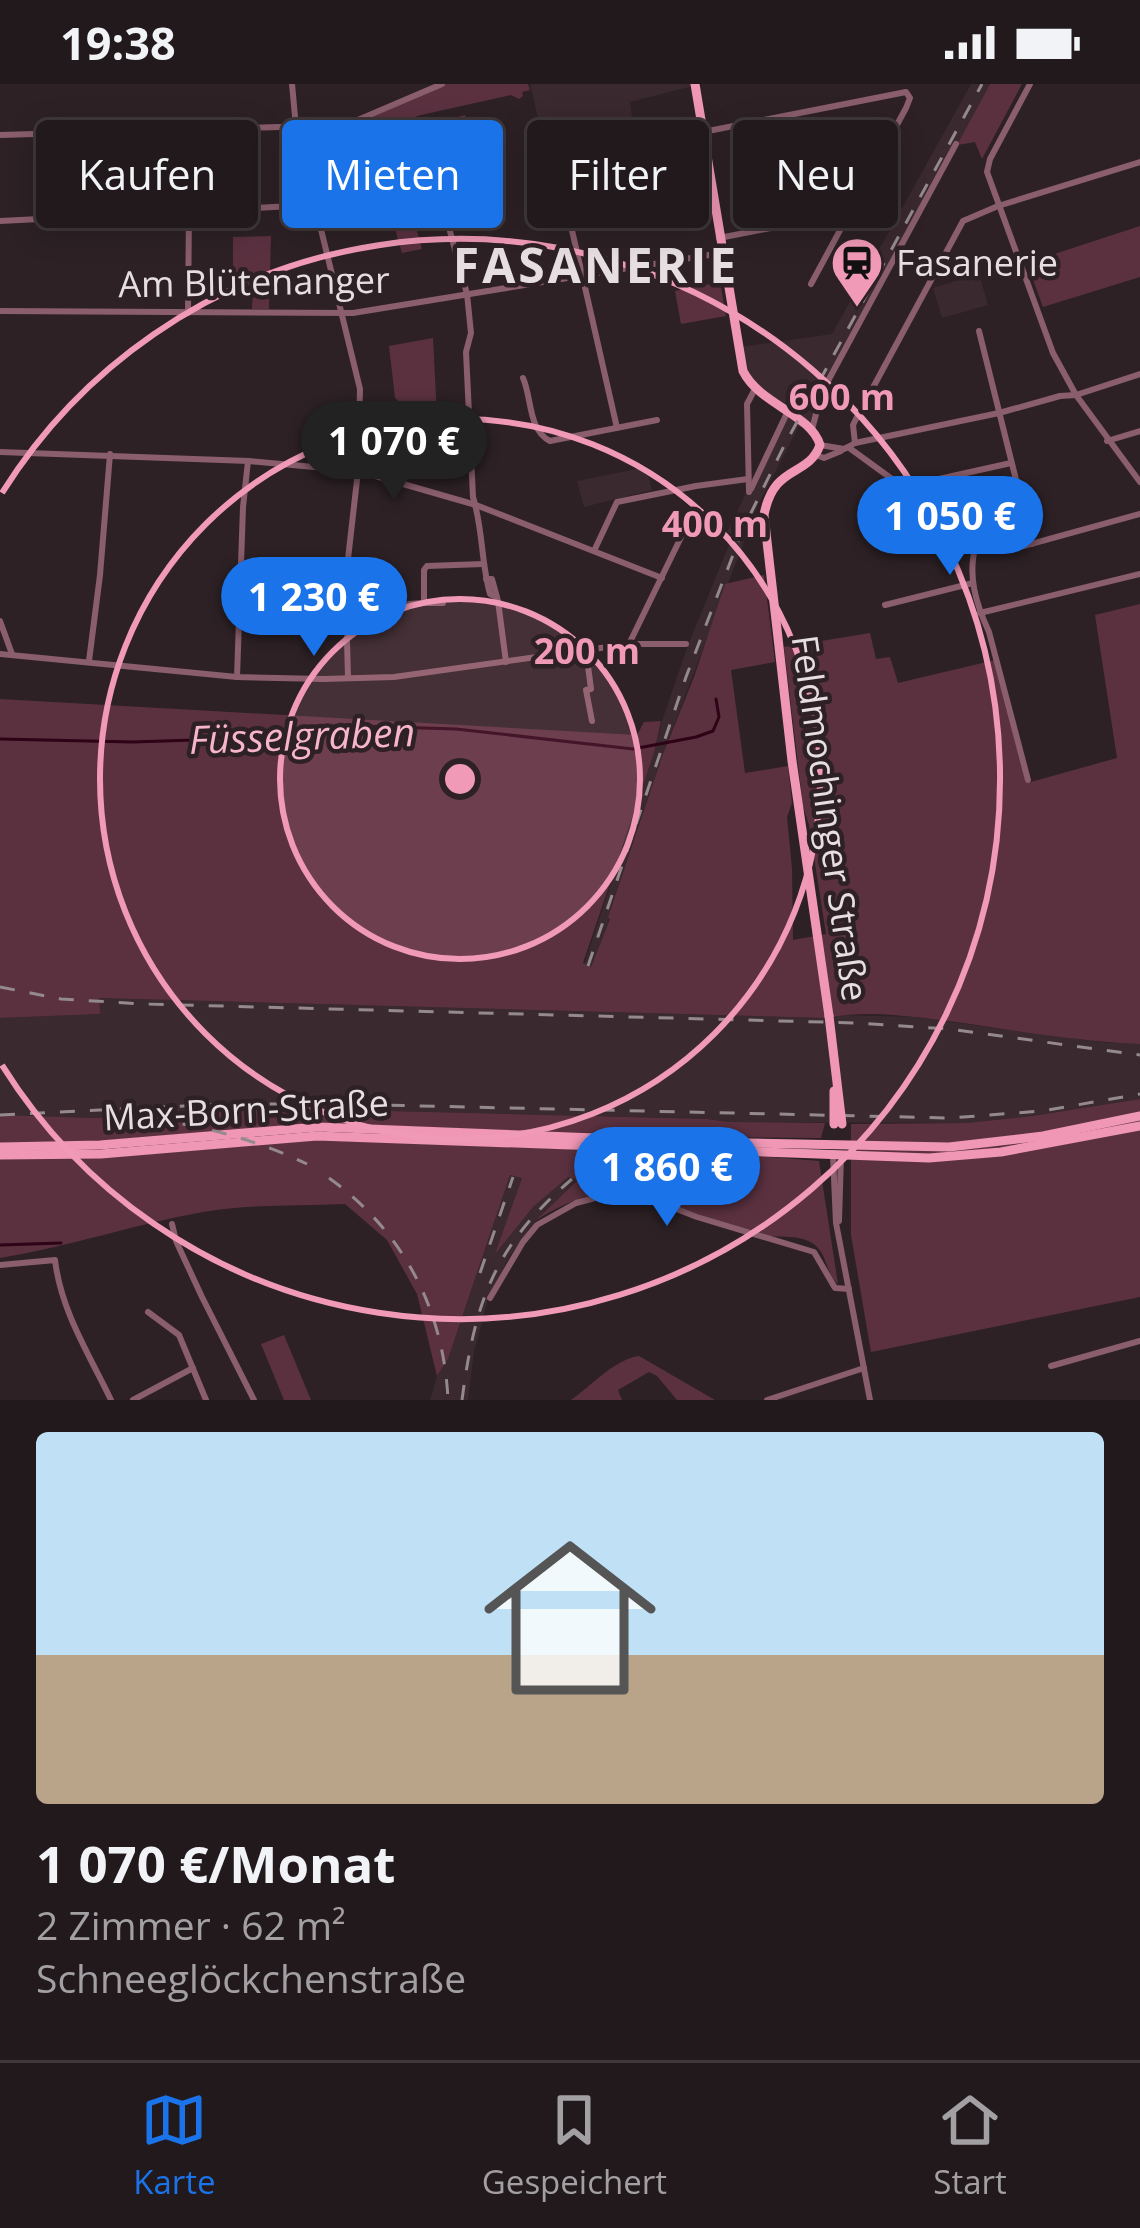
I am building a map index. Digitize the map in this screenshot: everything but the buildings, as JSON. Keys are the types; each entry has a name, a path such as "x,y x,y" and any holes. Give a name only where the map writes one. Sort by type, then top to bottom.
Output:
{"main road":[{"path":"695,84 701,120"},
{"path":"709,172 742,367 755,389 812,429 818,450"},
{"name":"Feldmochinger Straße","path":"818,450 812,460 780,479 764,515 792,761 833,1049 837,1150"},
{"name":"Max-Born-Straße","path":"0,1151 100,1154 317,1136 837,1150 949,1147 1000,1143 1140,1116"},
{"name":"Max-Born-Straße","path":"837,1150 929,1158 1001,1152 1140,1126"}],"street":[{"path":"292,84 295,120"},
{"path":"358,120 442,84"},
{"path":"1030,84 986,172 1053,352 1076,395 1140,482"},
{"path":"709,131 906,92 910,98 898,123"},
{"path":"790,115 791,120"},
{"path":"0,136 282,127"},
{"path":"812,429 822,392 956,144"},
{"path":"849,446 856,419 963,221 1140,162"},
{"path":"0,220 36,218"},
{"path":"188,313 189,228"},
{"path":"321,228 359,385 358,471 348,559 348,678"},
{"path":"449,228 467,295 471,332 466,352 468,399 483,564 490,595 496,597 506,662"},
{"path":"572,228 617,428"},
{"path":"719,238 771,228"},
{"path":"811,284 841,228"},
{"name":"Am Blütenanger","path":"0,311 342,314 722,253"},
{"path":"979,331 1032,544"},
{"path":"818,450 824,458 849,446 1076,395 1140,374"},
{"path":"524,378 541,436 550,440 657,420"},
{"path":"755,389 748,404 749,492 788,413"},
{"path":"1108,441 1140,431"},
{"path":"849,446 976,545 995,551 1140,514"},
{"path":"0,452 248,461 358,471 476,505 662,578"},
{"path":"89,661 110,454"},
{"path":"237,677 248,461"},
{"path":"903,487 1011,463"},
{"path":"594,551 617,502 748,479"},
{"path":"629,644 686,527"},
{"path":"976,545 971,562 973,583 1028,780"},
{"path":"424,603 427,566 483,564"},
{"path":"980,613 1140,574"},
{"path":"885,605 973,583"},
{"path":"409,604 442,603"},
{"path":"0,621 12,654"},
{"path":"0,654 237,677 348,678 394,677 629,644 686,644"},
{"path":"586,651 592,722"},
{"name":"Feldmochinger Straße","path":"837,1150 839,1237 870,1400"},
{"path":"490,1298 537,1225 576,1203 623,1193 636,1193 814,1252 835,1288 849,1289"},
{"path":"172,1224 202,1298 254,1400"},
{"path":"0,1265 55,1260 66,1310 111,1400"},
{"path":"148,1312 179,1335 206,1400"},
{"path":"1051,1366 1140,1341"},
{"path":"133,1400 193,1368"},
{"path":"767,1400 864,1368"}],"shaded area":[{"path":"445,84 528,84 530,90 519,99 511,95 406,120 361,120"},
{"path":"530,84 693,86 630,102 632,120 539,120"},
{"path":"971,84 990,84 841,360 823,398 817,427 799,426 758,505 663,754 610,918 591,967 584,965 688,645 733,535 727,532 785,413 747,375 740,347 832,334 891,228 898,228 898,215"},
{"path":"990,84 1022,84 982,159 975,142 957,145"},
{"path":"1140,226 1140,277 1043,307 1027,263"},
{"path":"395,228 416,228 422,249 402,253"},
{"path":"271,236 269,309 252,309 253,283 259,275 233,273 233,237"},
{"path":"979,274 988,305 942,318 933,288"},
{"path":"720,282 726,316 681,324 675,291"},
{"path":"433,338 437,417 418,418 395,398 389,346"},
{"path":"646,467 652,490 584,507 577,481"},
{"path":"764,575 775,662 731,670 745,773 788,766 793,940 826,934 803,806 784,647 870,633 876,659 890,657 898,683 995,660 1027,783 1117,758 1095,615 1140,604 1140,1044 874,1014 826,1018 99,998 100,1014 0,1018 0,699 637,735 644,722 661,721 583,963 591,967 725,584"},
{"path":"98,998 915,1017 1140,1044 1140,1099 967,1123 729,1122 309,1109 95,1118 0,1115 0,1018 99,1014"},
{"path":"1140,1099 1140,1297 871,1352 851,1235 851,1124 967,1123"},
{"path":"309,1109 825,1123 821,1138 320,1123 98,1141 0,1143 0,1115 95,1118"},
{"path":"318,1140 819,1161 838,1284 819,1249 809,1241 762,1235 649,1198 596,1195 534,1222 578,1180 568,1177 533,1207 495,1254 522,1178 510,1175 448,1359 437,1376 417,1294 387,1240 345,1204 203,1212 0,1258 0,1159 101,1158"},
{"path":"510,1175 522,1177 498,1250 533,1207 567,1177 579,1179 534,1222 509,1257 488,1299 468,1400 430,1400 448,1359"},
{"path":"284,1335 311,1400 284,1400 261,1344"},
{"path":"639,1356 715,1400 677,1400 649,1372 618,1390 622,1400 571,1400 612,1368"}],"waterway":[{"name":"Füsselgraben","path":"0,739 194,740 358,726 456,729 633,749 713,731 719,717 716,699"},
{"path":"0,1245 61,1243"}],"railway":[{"path":"588,966 686,677 743,529 982,84"},
{"path":"0,987 61,999 144,1004 858,1023 949,1029 1140,1055"},
{"path":"0,1115 223,1104 335,1104 950,1118 1042,1111 1140,1094"},
{"path":"153,1119 232,1136 307,1164"},
{"path":"480,1273 513,1177"},
{"path":"329,1178 378,1222 415,1275 438,1335 448,1400"},
{"path":"462,1400 474,1333 493,1278 524,1228 572,1179"}],"place":[{"name":"Fasanerie","path":"857,309"}],"district":[{"name":"FASANERIE","path":"596,266"}]}
